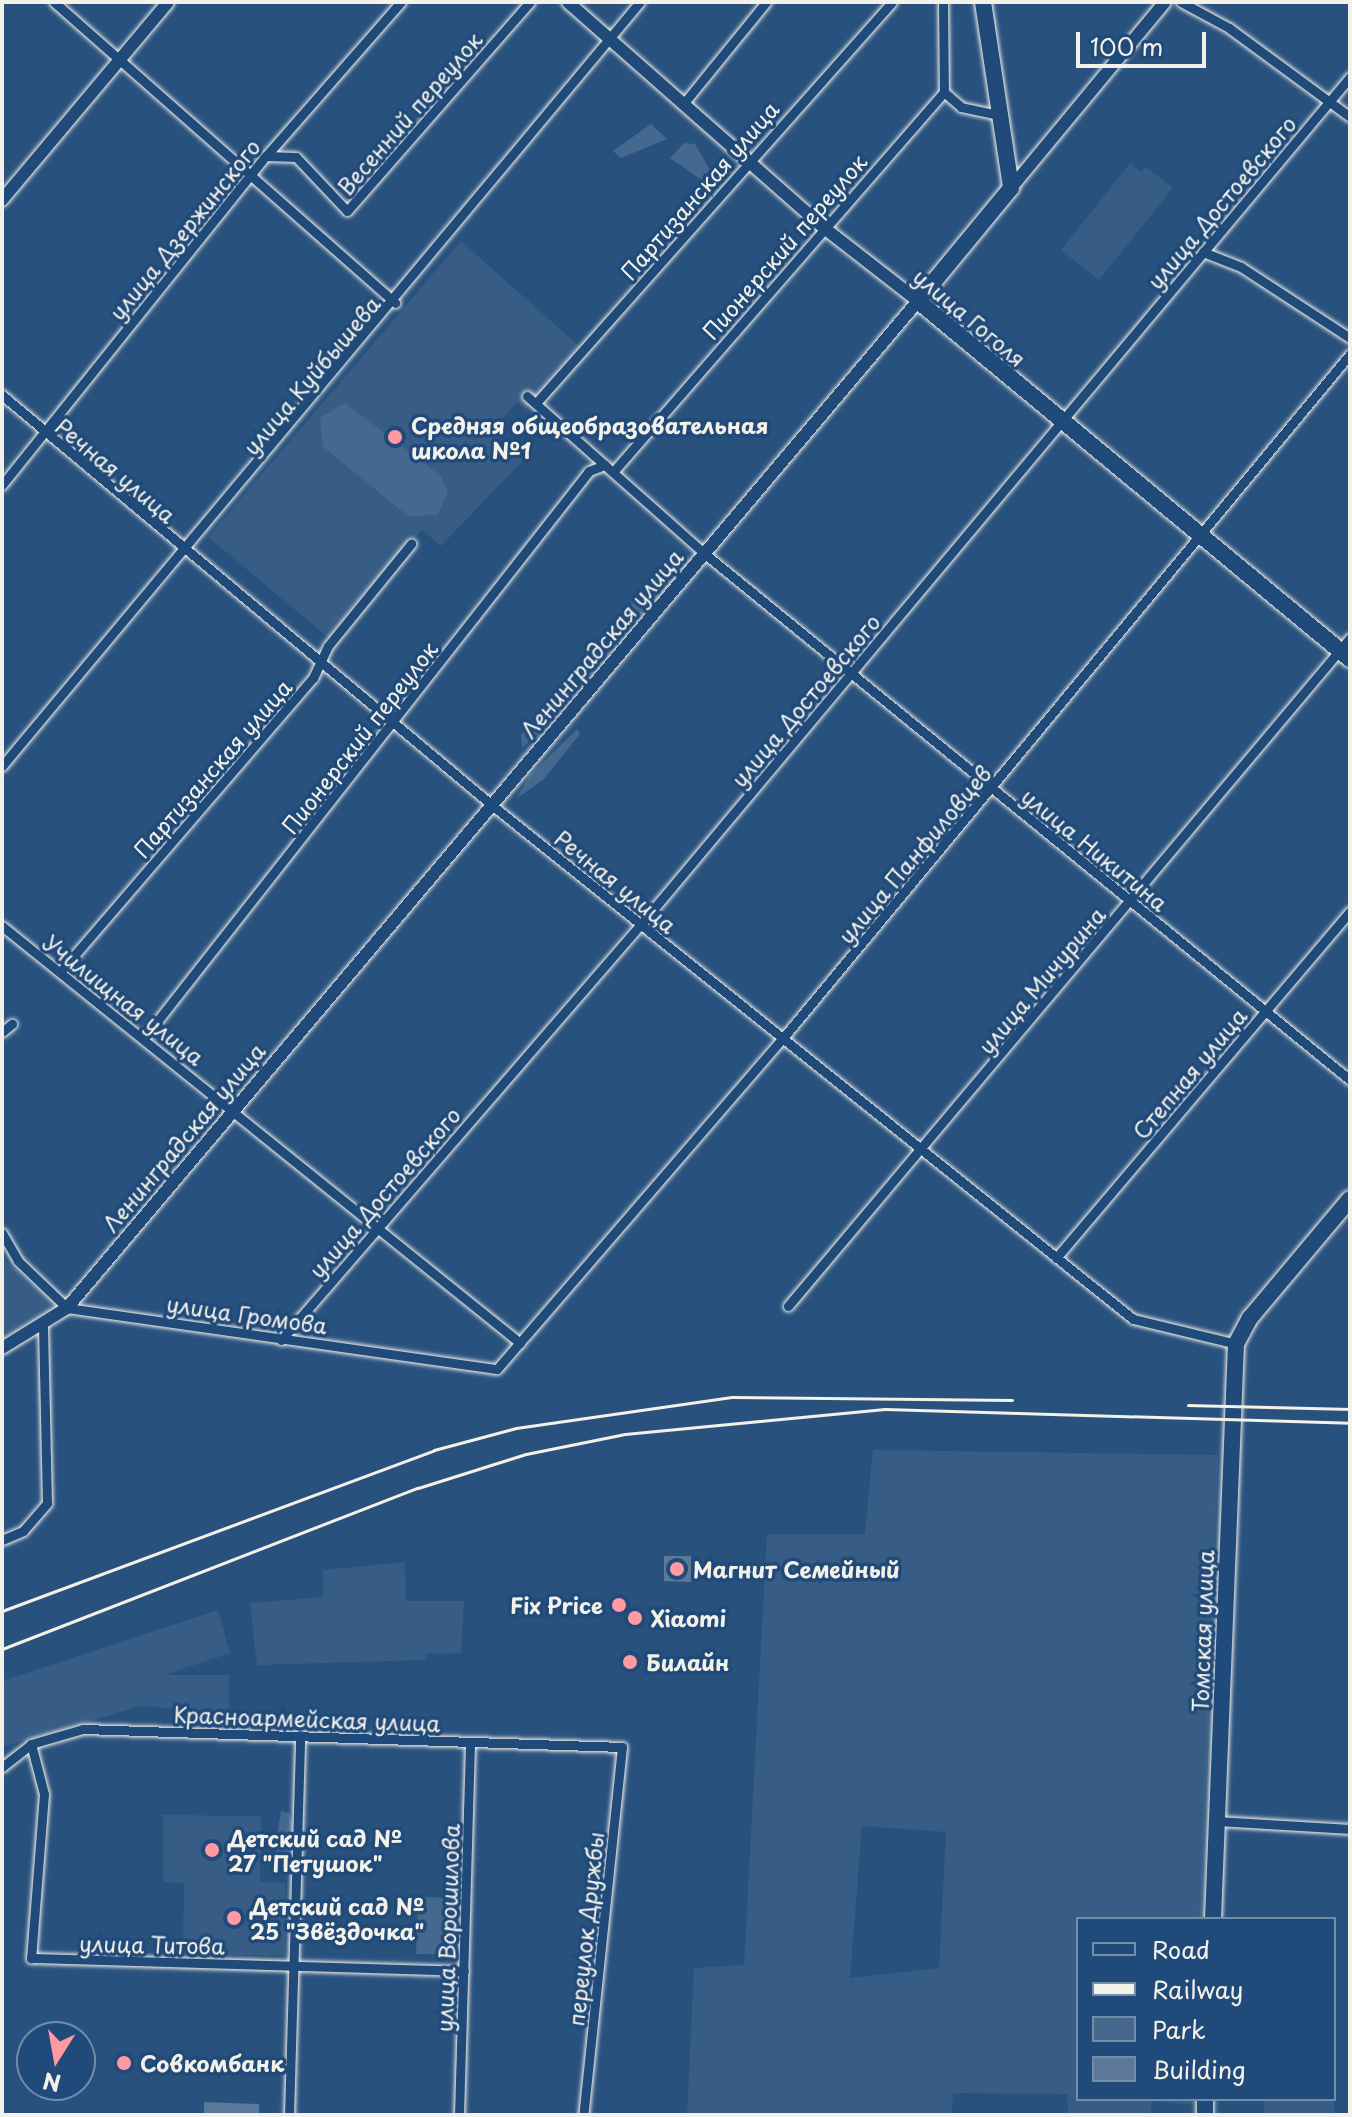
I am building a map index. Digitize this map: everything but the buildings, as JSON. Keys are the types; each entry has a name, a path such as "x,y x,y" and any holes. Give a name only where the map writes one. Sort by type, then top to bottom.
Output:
{"main road":[{"path":"983,2 1011,188"},
{"name":"Ленинградская улица","path":"918,301 1011,188"},
{"name":"улица Гоголя","path":"918,301 1202,539 1346,649"},
{"path":"1236,1344 1250,1318 1350,1199"},
{"name":"Томская улица","path":"1213,1917 1236,1344"}],"street":[{"path":"54,2 395,303"},
{"path":"2,200 168,2"},
{"name":"улица Дзержинского","path":"2,485 266,156 401,2"},
{"name":"Весенний переулок","path":"266,156 296,157 347,211 530,2"},
{"name":"улица Гоголя","path":"568,2 823,227 918,301"},
{"name":"улица Куйбышева","path":"2,766 395,303 640,2"},
{"path":"684,103 766,2"},
{"name":"Партизанская улица","path":"536,403 748,160 892,2"},
{"path":"943,2 944,92 961,107 998,115"},
{"name":"Ленинградская улица","path":"1011,188 1165,2"},
{"path":"1181,2 1229,28 1350,117"},
{"name":"улица Достоевского","path":"281,1340 641,924 1350,77"},
{"name":"Пионерский переулок","path":"144,1038 589,471 609,468 944,92"},
{"path":"1203,252 1241,267 1350,338"},
{"name":"Ленинградская улица","path":"67,1308 918,301"},
{"name":"улица Панфиловцев","path":"497,1369 993,789 1202,539 1350,354"},
{"name":"Речная улица","path":"2,395 42,432 493,806 1133,1319 1236,1344"},
{"name":"улица Никитина","path":"527,396 705,554 1350,1080"},
{"name":"Партизанская улица","path":"60,972 313,678 318,661 411,544"},
{"name":"улица Мичурина","path":"788,1306 1346,649"},
{"name":"Степная улица","path":"1056,1258 1350,911"},
{"name":"Училищная улица","path":"2,926 235,1109 520,1343"},
{"path":"2,1032 12,1024"},
{"path":"2,1233 18,1261 67,1308 43,1327 2,1348"},
{"name":"улица Громова","path":"67,1308 497,1369"},
{"path":"2,1540 39,1518 49,1488 43,1327"},
{"name":"Красноармейская улица","path":"2,1767 31,1744 83,1729 622,1747"},
{"path":"289,2115 300,1735"},
{"name":"улица Ворошилова","path":"459,2115 470,1742"},
{"name":"улица Титова","path":"31,1744 44,1794 31,1958 464,1971"},
{"name":"переулок Дружбы","path":"583,2115 622,1747"},
{"path":"1217,1821 1350,1829"}],"shaded area":[{"path":"1130,163 1141,172 1146,167 1173,188 1099,280 1061,250"},
{"name":"Средняя общеобразовательная школа №1","path":"461,241 580,347 526,409 517,402 492,432 510,449 515,443 529,454 441,546 422,530 329,638 208,537"},
{"path":"2,1251 6,1262 52,1300 54,1310 2,1340"},
{"path":"873,1450 1218,1455 1201,1917 1076,1917 1076,2101 1152,2101 1151,2112 1141,2115 1068,2115 1067,2094 953,2093 952,2115 687,2115 694,1968 744,1965 767,1534 865,1534","holes":["862,1826 946,1832 939,1968 850,1978"]},
{"path":"405,1562 406,1601 464,1601 461,1653 426,1654 425,1660 257,1665 250,1603 323,1597 323,1570"},
{"path":"218,1610 230,1653 164,1675 229,1675 229,1713 141,1706 2,1747 2,1681"},
{"path":"163,1815 261,1816 260,1882 285,1883 285,1955 183,1954 184,1883 163,1882"},
{"path":"1152,2101 1194,2101 1194,2105"},
{"path":"1264,2101 1334,2101 1334,2115 1264,2115"}],"green space":[{"path":"651,124 667,139 621,158 613,151"},
{"path":"684,143 695,144 718,184 710,186 670,158"},
{"path":"345,403 441,476 448,493 437,515 408,516 323,447 320,418"},
{"path":"685,553 691,562 645,613 627,619 632,601 677,555"},
{"path":"544,706 551,707 546,726 522,748 521,735"},
{"path":"577,729 580,734 544,779 516,799 529,776"},
{"path":"281,1811 289,1813 293,1824 287,1868 275,1850"},
{"path":"418,1897 454,1898 452,1955 416,1954"}],"railway":[{"path":"2,1611 434,1450 516,1428 732,1397 1012,1400"},
{"path":"1188,1405 1350,1409"},
{"path":"2,1649 418,1488 526,1454 625,1434 885,1409 1350,1423"}],"place":[{"name":"Средняя общеобразовательная школа №1","path":"395,437"},
{"name":"Магнит Семейный","path":"677,1569"},
{"name":"Fix Price","path":"619,1605"},
{"name":"Xiaomi","path":"635,1618"},
{"name":"Билайн","path":"630,1662"},
{"name":"Детский сад № 27 \"Петушок\"","path":"212,1850"},
{"name":"Детский сад № 25 \"Звёздочка\"","path":"234,1918"},
{"name":"Совкомбанк","path":"124,2063"}]}
